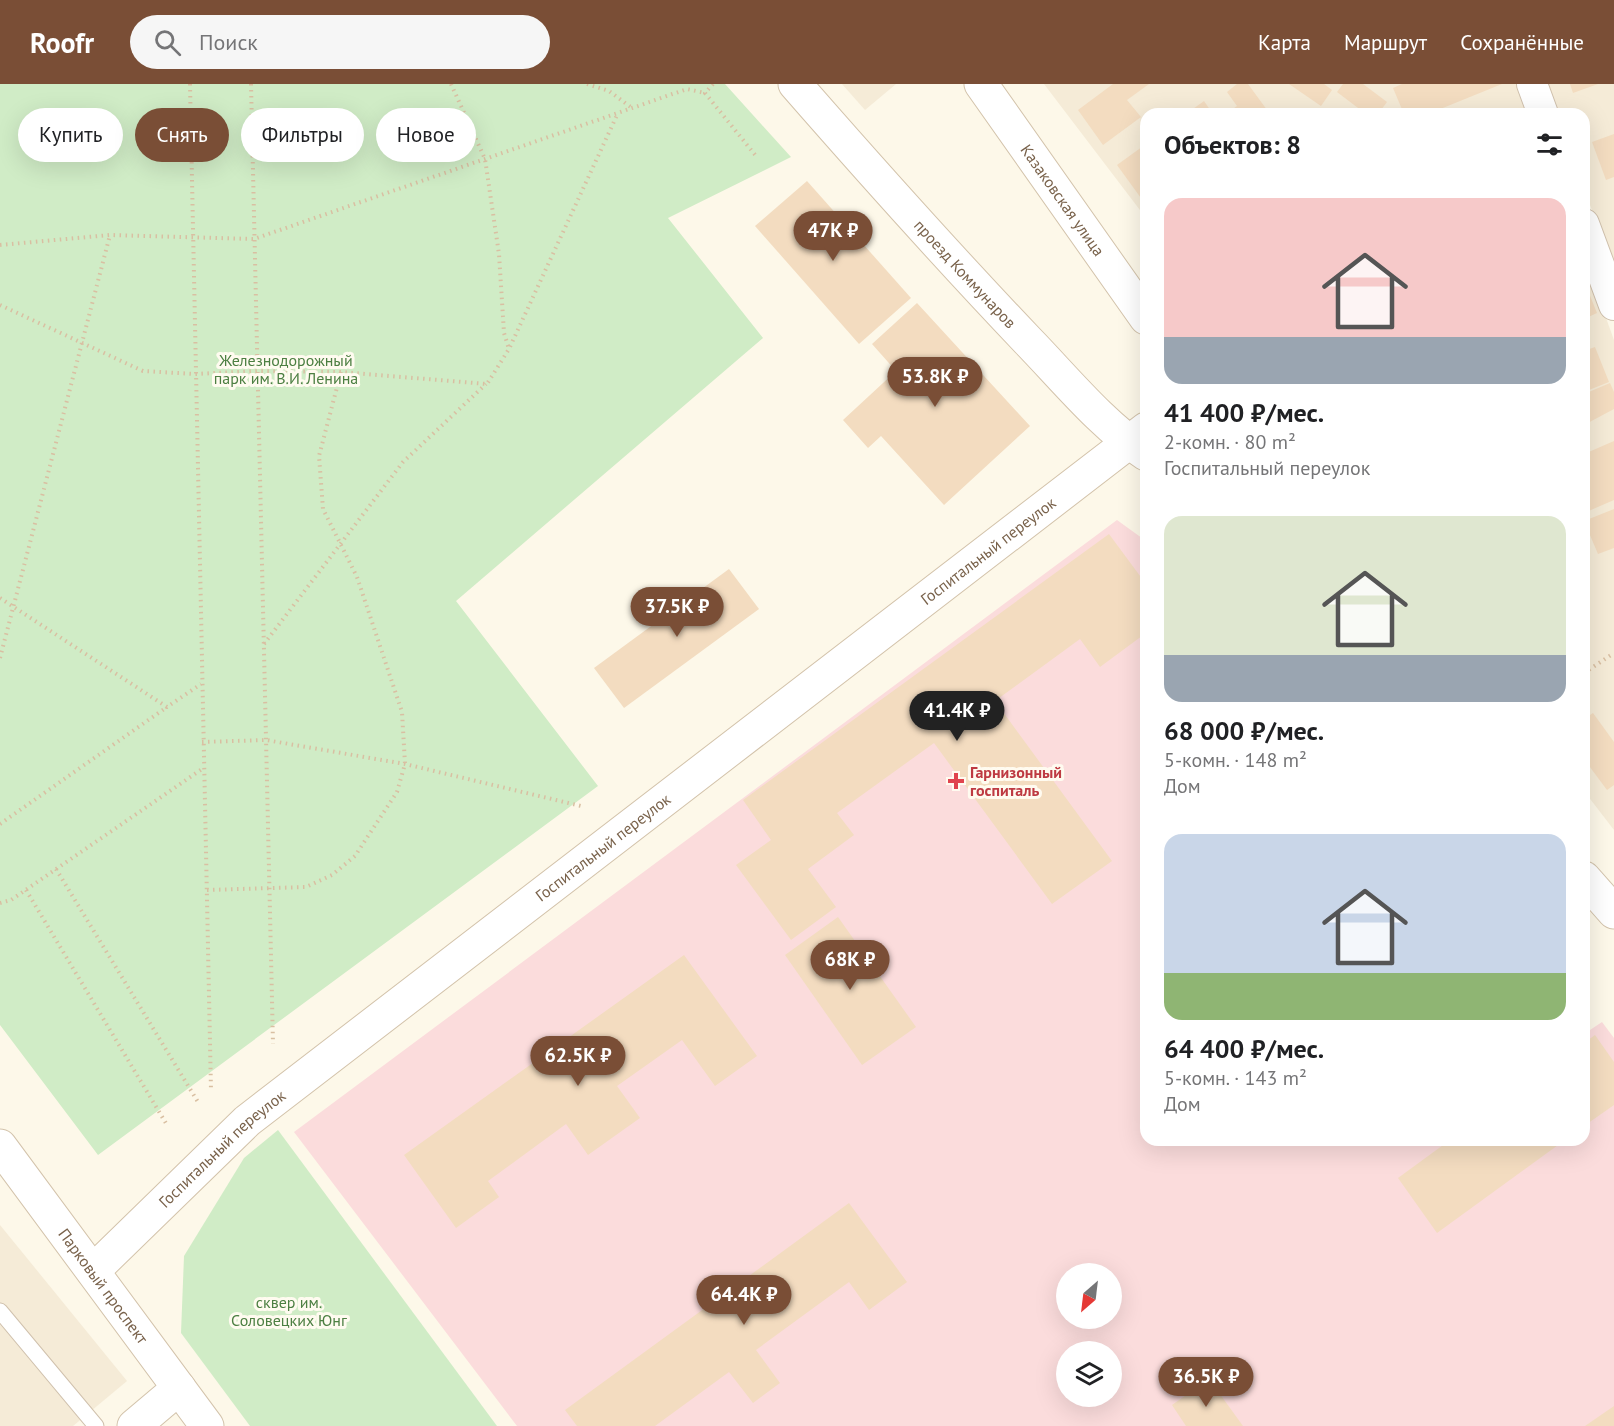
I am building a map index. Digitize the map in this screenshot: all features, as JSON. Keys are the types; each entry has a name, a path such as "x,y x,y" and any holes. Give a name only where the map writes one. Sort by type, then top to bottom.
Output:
{"street":[{"name":"проезд Коммунаров","path":"795,84 928,237 1140,442"},
{"name":"Казаковская улица","path":"981,84 1140,309"},
{"path":"1532,84 1541,108"},
{"path":"1590,240 1614,305"},
{"name":"Госпитальный переулок","path":"93,1271 247,1121 1140,442"},
{"path":"1590,885 1614,912"},
{"name":"Парковый проспект","path":"0,1146 207,1426"},
{"path":"134,1426 179,1388"}],"lane":[{"path":"0,1311 96,1426"}],"path":[{"path":"190,84 211,1092"},
{"path":"251,84 273,1044"},
{"path":"451,84 485,159 499,254 504,333 509,349"},
{"path":"587,84 609,91 632,108"},
{"path":"705,93 713,84"},
{"path":"0,245 110,235 254,239 687,89 705,93 756,156"},
{"path":"264,644 403,462 487,384 509,349 618,113"},
{"path":"0,658 12,604 110,235"},
{"path":"0,304 142,371 195,374 257,370 341,372 487,384"},
{"path":"206,890 306,887 332,875 355,856 397,792 405,764 402,712 357,577 323,509 319,456 341,372"},
{"path":"0,597 167,707"},
{"path":"1590,669 1614,653"},
{"path":"0,825 201,684"},
{"path":"202,742 266,740 405,764 581,806"},
{"path":"0,903 11,900 203,769"},
{"path":"56,869 198,1102"},
{"path":"26,890 167,1125"}],"shaded area":[{"path":"842,84 896,84 865,110"},
{"path":"1044,84 1521,84 1530,108 1140,108 1140,210"},
{"path":"1542,84 1614,84 1614,265 1590,205 1590,108 1552,108"},
{"path":"1590,274 1614,340 1614,830 1590,799"},
{"name":"Гарнизонный госпиталь","path":"1117,520 1140,537 1140,1146 1590,1146 1590,1030 1602,1022 1614,1038 1614,1426 517,1426 294,1132"},
{"path":"0,1225 127,1381 73,1426 0,1426"}],"green space":[{"name":"Железнодорожный парк им. В.И. Ленина","path":"0,84 725,84 791,157 668,218 763,338 456,601 598,786 98,1155 0,1025"},
{"name":"сквер им. Соловецких Юнг","path":"278,1130 497,1426 250,1426 181,1333 184,1256 244,1158"}],"building":[{"path":"1113,84 1149,84 1127,100 1140,118 1103,145 1078,110"},
{"path":"1237,84 1248,84 1266,108 1234,108 1237,106 1227,92"},
{"path":"1289,84 1324,84 1332,90 1321,106"},
{"path":"1343,84 1363,84 1387,102 1382,108 1358,108 1337,92"},
{"path":"1402,84 1502,84 1443,108 1401,108 1393,88"},
{"path":"1570,84 1598,84 1573,93"},
{"path":"1204,101 1209,108 1194,108"},
{"path":"1614,134 1614,177 1606,180 1592,142"},
{"path":"1140,148 1140,197 1117,165"},
{"path":"807,181 911,298 859,344 755,226"},
{"path":"1590,296 1597,313 1590,316"},
{"path":"917,303 1030,426 944,505 881,436 868,448 843,420 896,371 872,344"},
{"path":"1595,347 1609,382 1590,390 1590,349"},
{"path":"1610,383 1614,392 1614,409 1590,422 1590,391"},
{"path":"1614,441 1614,500 1590,510 1590,451"},
{"path":"1614,509 1614,548 1598,554 1590,535 1590,519"},
{"path":"1109,534 1140,576 1140,637 1100,667 1080,639 995,701 1112,861 1052,904 934,743 837,813 854,835 808,869 836,907 791,940 736,865 771,840 743,800"},
{"path":"729,569 759,609 624,708 594,668"},
{"path":"1593,713 1614,742 1614,785 1607,790 1590,767 1590,715"},
{"path":"838,917 916,1027 862,1065 785,955"},
{"path":"684,955 757,1056 715,1086 682,1040 617,1086 640,1118 588,1155 566,1124 488,1181 499,1197 456,1228 404,1155"},
{"path":"1595,1035 1614,1062 1614,1105 1590,1122 1590,1039"},
{"path":"1442,1146 1557,1146 1437,1233 1398,1178"},
{"path":"849,1203 907,1282 869,1310 849,1282 756,1350 780,1383 753,1403 729,1372 655,1426 577,1426 565,1410"},
{"path":"1209,1379 1243,1426 1186,1426 1172,1405"},
{"path":"1614,1406 1614,1426 1585,1426"}],"place":[{"name":"Гарнизонный госпиталь","path":"956,781"}]}
